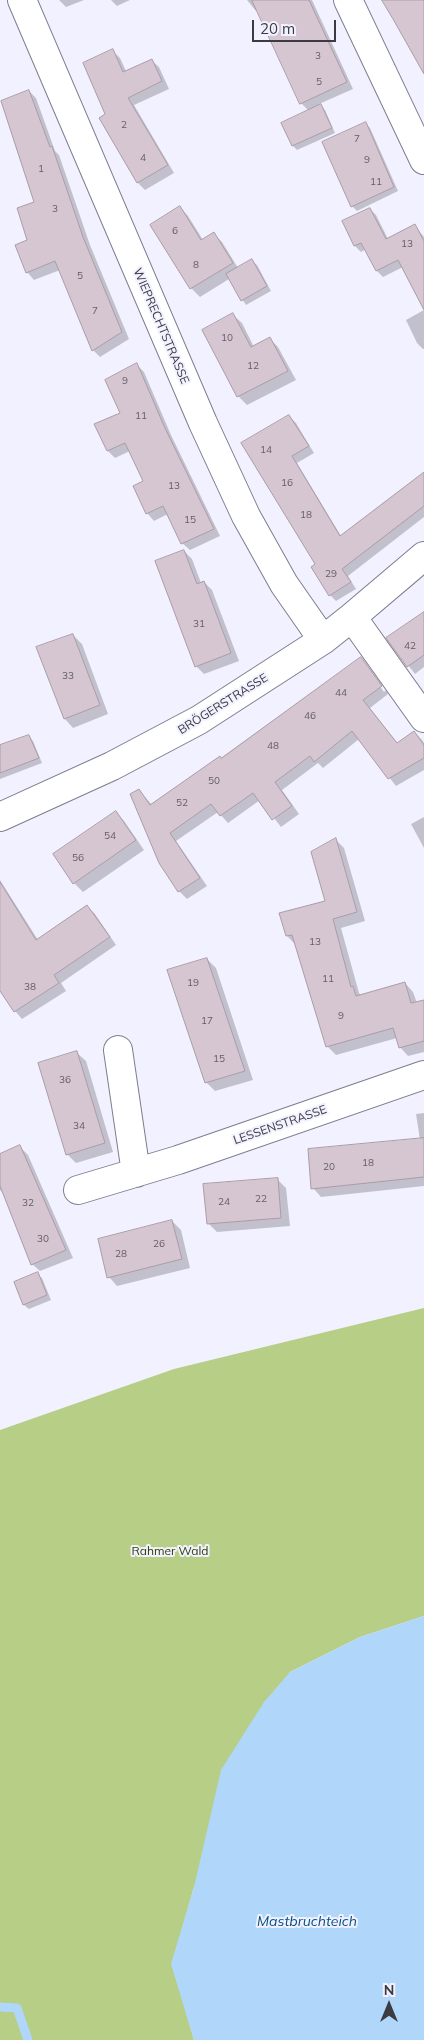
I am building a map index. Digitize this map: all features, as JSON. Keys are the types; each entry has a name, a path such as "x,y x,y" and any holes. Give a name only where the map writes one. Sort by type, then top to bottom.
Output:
{"street":[{"name":"WIEPRECHTSTRASSE","path":"22,0 203,423 246,516 284,584 323,640"},
{"path":"348,0 424,160"},
{"name":"BRÖGERSTRASSE","path":"0,817 52,795 157,744 199,720 323,640 424,556"},
{"path":"352,617 424,718"},
{"path":"118,1050 136,1173"},
{"name":"LESSENSTRASSE","path":"78,1190 136,1173 365,1097 424,1075"}],"green space":[{"name":"Rahmer Wald","path":"424,1308 424,1616 360,1637 290,1672 194,1887 172,1964 194,2040 0,2040 0,1430 174,1369"}],"water":[{"name":"Mastbruchteich","path":"424,1616 424,2040 194,2040 171,1964 194,1887 221,1770 264,1702 290,1672 360,1637"}],"building":[{"path":"252,0 309,0 347,82 300,104"},
{"path":"382,0 424,0 424,74 393,19"},
{"path":"113,49 123,72 152,59 162,81 128,98 168,165 137,183 99,118 105,114 83,63"},
{"path":"29,90 50,147 52,146 83,237 122,332 92,351 55,261 26,273 15,245 27,240 17,208 34,202 1,101"},
{"path":"321,104 332,128 292,146 281,123"},
{"path":"366,122 394,187 351,207 322,142"},
{"path":"180,206 201,240 214,232 233,263 190,289 150,225"},
{"path":"370,208 386,239 415,224 424,241 424,310 398,260 376,271 361,243 354,246 342,221"},
{"path":"252,259 267,286 241,301 226,274"},
{"path":"233,313 251,347 270,337 288,371 237,397 202,330"},
{"path":"137,363 164,426 214,529 181,544 163,506 146,514 133,486 143,481 125,443 107,451 94,424 120,413 105,380"},
{"path":"289,415 309,446 292,456 340,536 424,472 424,506 342,569 351,582 329,596 311,567 315,564 241,443"},
{"path":"184,550 197,584 204,581 231,653 195,667 155,561"},
{"path":"424,612 424,655 407,667 386,638"},
{"path":"73,634 100,705 64,719 36,647"},
{"path":"361,657 382,686 363,700 397,743 414,731 424,745 424,758 388,779 352,731 314,762 310,756 275,782 292,806 272,820 253,793 220,816 211,804 170,833 200,878 178,892 159,863 130,794 139,789 150,805 220,756 221,758"},
{"path":"29,735 39,758 0,773 0,745"},
{"path":"116,811 136,840 73,884 53,854"},
{"path":"336,838 357,912 333,919 351,987 353,986 356,996 405,982 411,1003 424,1000 424,1041 399,1048 393,1028 326,1047 292,935 286,936 279,913 325,901 311,852"},
{"path":"0,882 36,940 87,905 110,937 54,975 59,983 14,1012 0,991"},
{"path":"207,958 245,1071 205,1083 167,970"},
{"path":"77,1051 105,1143 66,1155 38,1063"},
{"path":"424,1138 424,1177 311,1189 308,1149"},
{"path":"20,1145 66,1250 31,1265 0,1186 0,1154"},
{"path":"278,1178 281,1218 207,1224 203,1184"},
{"path":"172,1220 182,1259 107,1278 98,1239"},
{"path":"38,1272 47,1295 23,1305 14,1282"}],"waterway":[{"path":"0,2007 17,2008 28,2040"}]}
